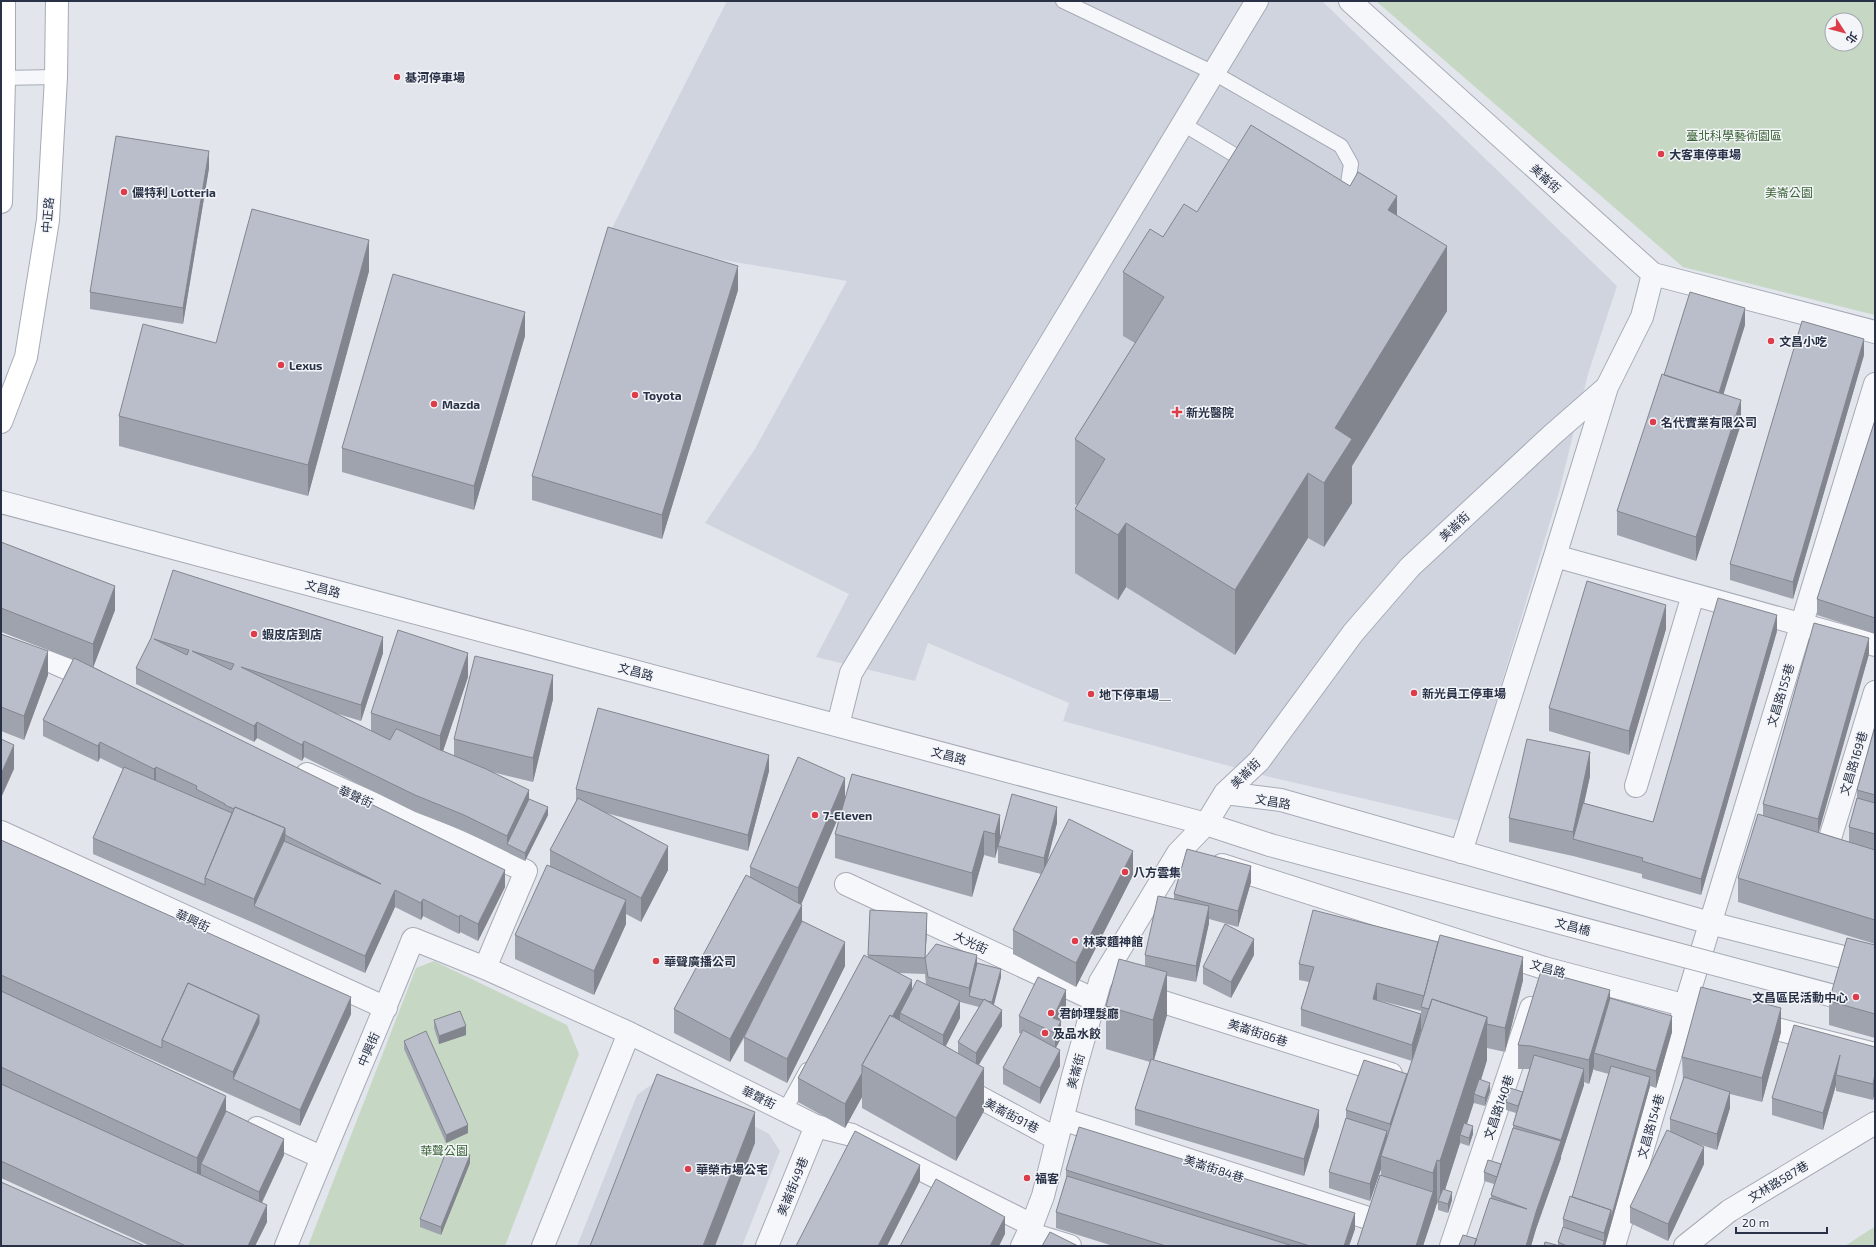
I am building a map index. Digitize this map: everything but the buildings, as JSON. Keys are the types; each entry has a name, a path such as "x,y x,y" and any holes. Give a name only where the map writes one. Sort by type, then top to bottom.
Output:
{"main road":[{"path":"1,202 4,1"},
{"name":"中正路","path":"1,422 26,357 47,228 56,77 57,1"}],"street":[{"path":"838,725 851,673 1257,1"},
{"name":"美崙街","path":"1350,1 1653,274 1642,317 1607,387 1461,852"},
{"path":"1653,274 1875,332"},
{"name":"文昌路155巷","path":"1685,1006 1875,384"},
{"name":"美崙街","path":"1027,1235 1043,1196 1098,991 1178,853 1206,824 1225,793 1259,761 1354,634 1410,567 1552,435 1607,387"},
{"name":"文昌路","path":"1,502 1206,824 1270,845"},
{"path":"1555,556 1875,645"},
{"path":"1636,786 1693,595"},
{"path":"1,639 110,688"},
{"name":"文昌路169巷","path":"1830,835 1875,692"},
{"name":"華聲街","path":"285,765 526,871 485,968"},
{"name":"文昌路","path":"1225,793 1281,800 1710,924 1875,964"},
{"name":"華興街","path":"1,832 386,1008"},
{"name":"文昌橋","path":"1270,845 1875,1007"},
{"name":"文昌路","path":"1178,853 1243,871 1544,968 1685,1006 1875,1054"},
{"name":"大光街","path":"846,884 1098,991"},
{"name":"華聲街","path":"413,939 485,968 629,1033 816,1126 852,1135 1027,1235 1070,1246"},
{"name":"中興街","path":"286,1246 321,1157 386,1008 413,939"},
{"name":"文昌路140巷","path":"1451,1246 1544,968"},
{"name":"美崙街86巷","path":"1098,991 1407,1079"},
{"name":"文昌路154巷","path":"1614,1246 1685,1006"},
{"path":"543,1246 629,1033"},
{"name":"美崙街91巷","path":"938,1075 1060,1129"},
{"path":"236,1118 321,1157"},
{"name":"文林路587巷","path":"1685,1246 1729,1211 1875,1123"},
{"name":"美崙街49巷","path":"768,1246 816,1126"},
{"name":"美崙街84巷","path":"1060,1129 1366,1217"}],"lane":[{"path":"1063,1 1214,72 1341,146 1351,164 1348,183 1336,200 1321,201"},
{"path":"3,78 56,77"},
{"path":"1183,124 1259,169"},
{"path":"785,1110 812,1061"}],"shaded area":[{"name":"新光醫院","path":"727,1 1322,1 1617,286 1588,374 1559,492 1460,821 1266,776 1063,721 1069,703 928,643 915,681 816,657 849,594 705,523 755,449 847,281 606,240"},
{"name":"華榮市場公宅","path":"655,1082 676,1085 769,1134 780,1151 742,1246 577,1246 637,1095"}],"green space":[{"name":"臺北科學藝術園區","path":"1376,1 1875,1 1875,315 1683,267"},
{"name":"華聲公園","path":"434,961 567,1025 579,1054 505,1246 308,1246 416,968"},
{"path":"1875,1227 1875,1246 1845,1246 1871,1229"}],"place":[{"name":"基河停車場","path":"397,77"},
{"name":"大客車停車場","path":"1661,154"},
{"name":"儂特利 Lotteria","path":"124,192"},
{"name":"文昌小吃","path":"1771,341"},
{"name":"Lexus","path":"281,365"},
{"name":"Toyota","path":"635,395"},
{"name":"Mazda","path":"434,404"},
{"name":"新光醫院","path":"1177,412"},
{"name":"名代實業有限公司","path":"1653,422"},
{"name":"蝦皮店到店","path":"254,634"},
{"name":"新光員工停車場","path":"1414,693"},
{"name":"地下停車場＿","path":"1091,694"},
{"name":"7-Eleven","path":"815,815"},
{"name":"八方雲集","path":"1125,872"},
{"name":"林家麵神館","path":"1075,941"},
{"name":"華聲廣播公司","path":"656,961"},
{"name":"文昌區民活動中心","path":"1856,997"},
{"name":"君帥理髮廳","path":"1051,1013"},
{"name":"及品水餃","path":"1045,1033"},
{"name":"華榮市場公宅","path":"688,1169"},
{"name":"福客","path":"1027,1178"}],"park label":[{"name":"美崙公園","path":"1789,192"}]}
